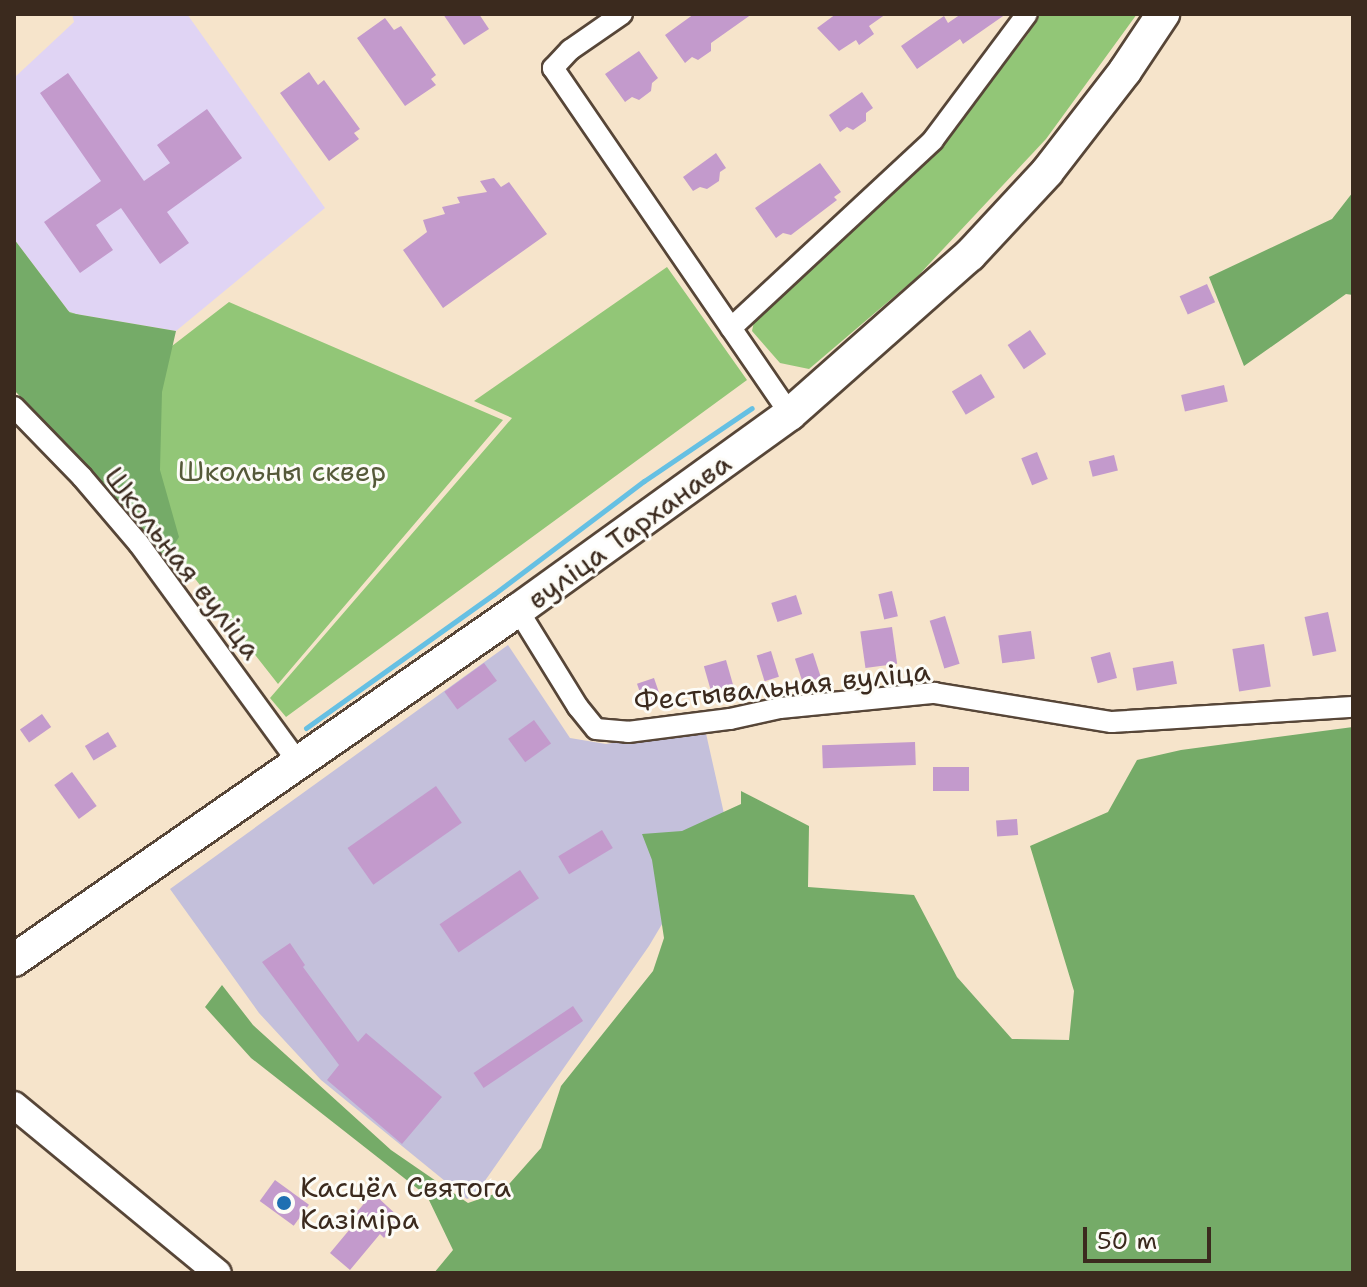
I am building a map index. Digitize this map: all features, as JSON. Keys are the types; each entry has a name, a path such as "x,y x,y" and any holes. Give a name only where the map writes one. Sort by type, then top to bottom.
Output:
{"main road":[{"name":"вуліца Тарханава","path":"14,960 518,610 790,414 970,255 1047,172 1125,71 1163,14"}],"street":[{"path":"622,14 570,50 553,68 790,414"},
{"path":"731,328 933,140 1027,14"},
{"name":"Школьная вуліца","path":"14,407 82,477 139,544 297,761"},
{"name":"Фестывальная вуліца","path":"518,610 578,707 596,729 628,732 730,719 780,708 934,693 1112,722 1353,707"},
{"path":"14,1105 218,1273"}],"shaded area":[{"path":"72,14 187,14 325,208 176,331 70,313 14,239 14,78 74,22"},
{"path":"508,645 570,738 606,744 705,729 725,818 649,946 475,1195 467,1199 321,1080 259,1013 170,889"}],"green space":[{"path":"1038,14 1137,14 1046,139 916,278 809,369 780,363 752,331 755,317 937,151 1028,34"},
{"path":"1353,192 1353,295 1346,294 1244,366 1209,277 1332,219"},
{"path":"14,239 70,313 176,331 162,392 160,470 179,537 165,559 92,472 14,390"},
{"path":"667,267 747,380 286,717 270,698 512,418 474,401"},
{"name":"Школьны сквер","path":"229,302 503,420 278,684 114,476 52,306 172,346"},
{"path":"1353,727 1353,1273 434,1273 453,1250 427,1196 251,1058 205,1007 222,985 253,1025 391,1150 468,1203 503,1191 541,1148 561,1086 653,971 664,938 652,860 642,834 682,831 741,804 741,791 809,826 808,887 914,895 957,977 1012,1039 1069,1040 1074,991 1030,846 1108,812 1137,760 1181,750"}],"building":[{"path":"443,14 479,14 489,29 464,45"},
{"path":"694,14 752,14 711,43 711,51 698,60 692,57 685,63 665,35"},
{"path":"836,14 886,14 869,26 874,34 859,45 856,40 839,51 817,28"},
{"path":"961,14 1006,14 963,44 960,39 917,69 901,46 944,16 948,23"},
{"path":"385,18 394,30 401,26 436,75 431,79 436,85 405,106 357,38"},
{"path":"639,51 658,78 652,83 651,91 639,100 632,97 625,102 605,74"},
{"path":"309,72 318,85 324,80 360,129 354,133 359,139 329,161 280,93"},
{"path":"68,73 144,181 170,163 157,145 207,109 242,158 167,212 189,243 160,264 121,208 96,225 113,250 80,273 44,222 101,181 40,93"},
{"path":"862,92 873,108 866,113 866,121 853,130 847,127 840,132 829,115"},
{"path":"716,153 726,168 720,172 719,181 707,189 700,187 693,191 683,177"},
{"path":"820,163 841,192 834,197 837,200 791,235 783,233 776,238 755,208"},
{"path":"494,178 501,187 509,182 547,234 443,308 403,250 427,232 423,220 445,214 442,207 460,203 457,197 487,192 480,181"},
{"path":"1207,284 1215,302 1188,314 1180,296"},
{"path":"1030,330 1046,354 1024,369 1008,345"},
{"path":"981,374 995,397 966,415 952,392"},
{"path":"1224,385 1228,402 1185,411 1181,395"},
{"path":"1037,452 1048,479 1032,485 1021,458"},
{"path":"1114,455 1118,471 1093,477 1089,461"},
{"path":"892,591 898,616 884,619 878,594"},
{"path":"796,595 802,614 777,622 771,603"},
{"path":"1328,612 1336,651 1313,656 1305,617"},
{"path":"945,616 960,664 944,668 930,621"},
{"path":"892,627 897,664 865,668 860,631"},
{"path":"1031,631 1035,659 1002,663 998,636"},
{"path":"1264,644 1271,686 1239,691 1232,649"},
{"path":"771,651 779,677 765,681 757,655"},
{"path":"1110,652 1117,678 1098,683 1091,657"},
{"path":"813,653 821,678 803,684 795,659"},
{"path":"726,660 734,688 712,694 704,666"},
{"path":"1173,661 1177,684 1137,691 1133,668"},
{"path":"484,663 497,681 457,710 444,692"},
{"path":"654,678 662,701 645,707 637,684"},
{"path":"42,714 51,727 29,743 20,729"},
{"path":"534,720 551,743 525,762 508,739"},
{"path":"108,732 117,747 94,760 85,746"},
{"path":"915,742 916,765 823,768 822,745"},
{"path":"933,767 969,767 969,791 933,791"},
{"path":"72,772 97,806 79,819 54,785"},
{"path":"436,786 462,823 373,885 348,848"},
{"path":"1017,819 1018,835 997,836 996,820"},
{"path":"602,830 613,848 569,874 558,856"},
{"path":"520,870 539,898 459,952 440,924"},
{"path":"290,943 305,965 303,967 358,1042 366,1033 442,1097 402,1144 327,1080 339,1065 262,962"},
{"path":"573,1006 583,1021 484,1088 474,1073"},
{"name":"Касцёл Святога Казіміра","path":"275,1180 309,1205 294,1226 260,1201"},
{"path":"373,1193 401,1219 384,1238 380,1234 350,1270 330,1253 360,1217 356,1213"}],"waterway":[{"path":"306,728 494,594 644,481 752,408"}],"place":[{"name":"Касцёл Святога Казіміра","path":"284,1203"}]}
